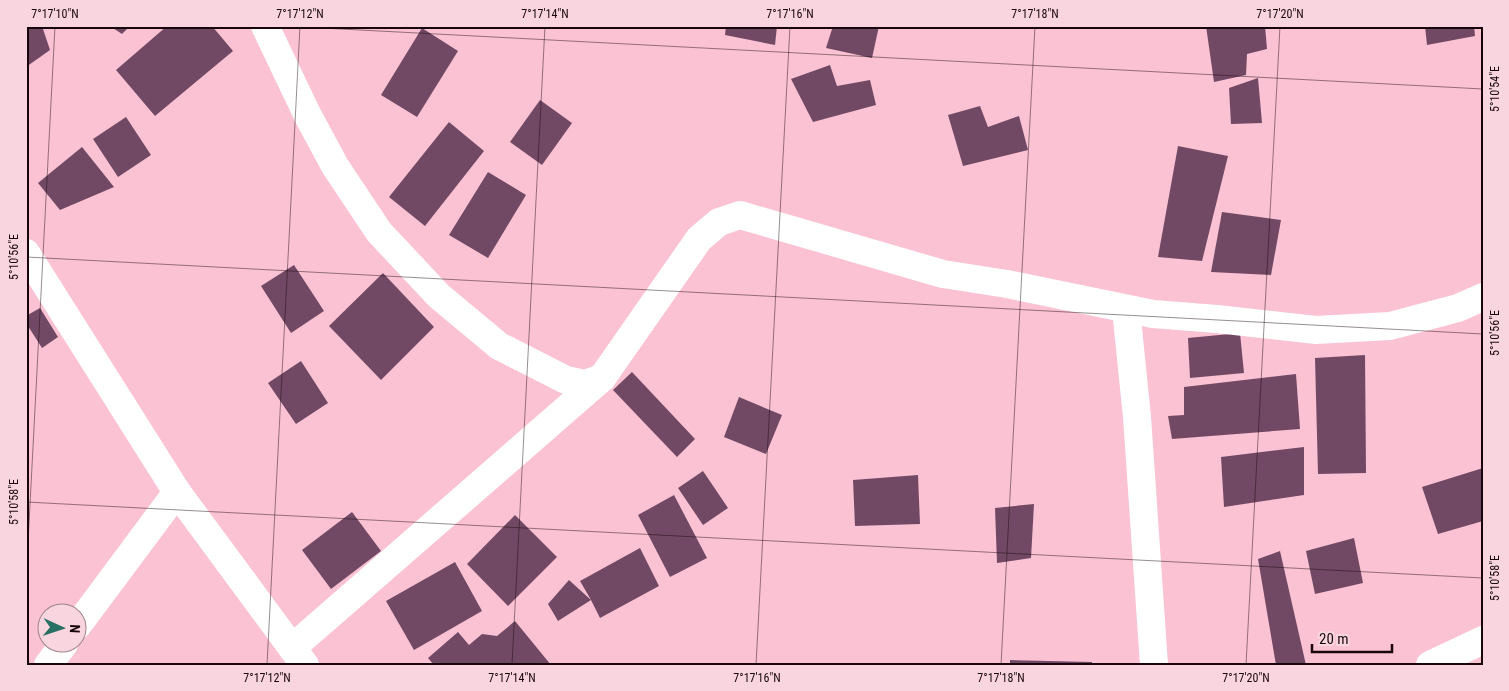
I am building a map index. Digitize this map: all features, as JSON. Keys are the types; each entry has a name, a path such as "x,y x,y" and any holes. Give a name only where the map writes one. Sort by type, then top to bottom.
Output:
{"street":[{"path":"264,26 335,166 379,232 439,296 499,346 566,380 585,384 602,378"},
{"path":"26,253 177,492 298,656 602,378 699,239 718,222 740,215 943,274 1007,284 1126,310 1153,314 1316,330 1390,326 1458,308 1483,297"},
{"path":"1126,310 1137,417 1154,665"},
{"path":"88,612 177,492"},
{"path":"1430,665 1483,640"},
{"path":"48,665 56,654"}],"building":[{"path":"26,26 42,26 50,50 26,67"},
{"path":"110,26 130,26 122,34"},
{"path":"167,26 212,26 233,51 155,116 116,70"},
{"path":"726,26 777,26 775,45 725,35"},
{"path":"833,26 879,26 872,58 826,48"},
{"path":"1206,26 1265,26 1267,49 1247,54 1246,75 1214,82"},
{"path":"1425,26 1474,26 1475,36 1427,45"},
{"path":"422,28 458,51 417,117 381,95"},
{"path":"830,65 837,86 870,80 876,105 813,122 791,79"},
{"path":"1258,78 1262,123 1231,124 1229,88"},
{"path":"540,100 572,123 542,165 510,142"},
{"path":"980,106 988,127 1019,116 1028,150 963,166 948,115"},
{"path":"126,117 151,155 118,177 93,139"},
{"path":"449,122 484,151 425,226 389,197"},
{"path":"1178,146 1228,156 1202,261 1158,257"},
{"path":"82,147 114,187 60,210 38,183"},
{"path":"488,172 526,195 488,258 449,235"},
{"path":"1222,212 1281,220 1271,275 1211,272"},
{"path":"294,265 324,311 291,333 261,286"},
{"path":"383,273 434,327 381,380 329,326"},
{"path":"40,308 58,337 42,348 26,323 26,316"},
{"path":"1240,333 1244,373 1190,378 1188,338"},
{"path":"1365,355 1366,473 1318,474 1315,358"},
{"path":"301,361 328,403 296,424 268,383"},
{"path":"632,372 695,439 677,457 613,390"},
{"path":"1296,374 1300,429 1172,439 1168,416 1184,415 1184,387"},
{"path":"739,397 782,415 766,454 724,437"},
{"path":"1304,447 1304,495 1224,507 1221,457"},
{"path":"1483,468 1483,521 1438,534 1422,487"},
{"path":"703,471 728,508 703,525 678,488"},
{"path":"918,475 920,524 855,526 853,480"},
{"path":"674,495 707,558 670,577 638,515"},
{"path":"1034,504 1031,558 997,563 995,508"},
{"path":"352,512 381,551 331,589 302,550"},
{"path":"515,515 557,557 508,606 467,564"},
{"path":"1354,538 1363,583 1315,594 1306,551"},
{"path":"640,548 659,586 600,618 580,581"},
{"path":"1280,551 1306,665 1276,665 1258,559"},
{"path":"455,562 482,611 414,650 386,601"},
{"path":"569,580 591,600 558,621 548,604"},
{"path":"515,621 551,665 434,665 428,658 458,632 469,645 482,634 497,636"},
{"path":"1010,660 1092,662 1092,665 1010,665"}]}
